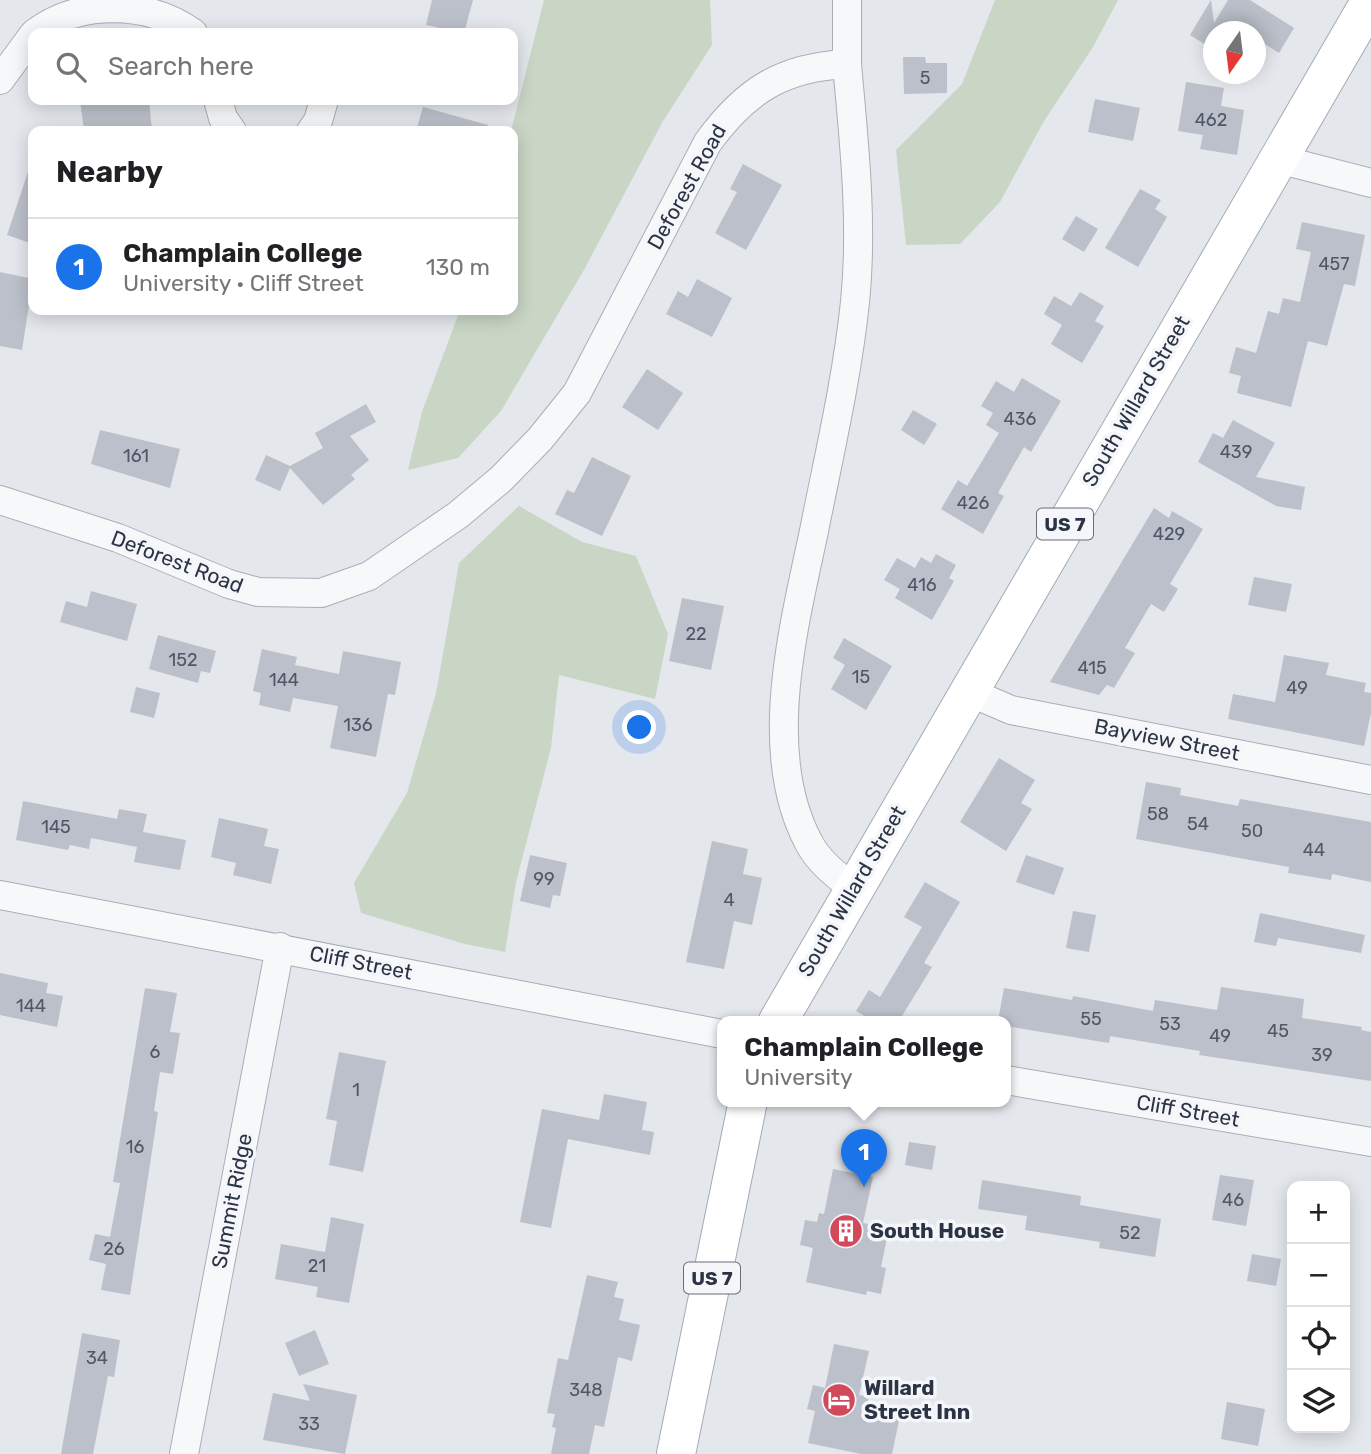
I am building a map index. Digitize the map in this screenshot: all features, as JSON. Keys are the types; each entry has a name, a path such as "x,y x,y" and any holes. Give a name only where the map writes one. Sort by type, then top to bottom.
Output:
{"main road":[{"name":"South Willard Street","path":"781,1016 967,691 1371,0"},
{"name":"US 7","path":"676,1454 747,1107"}],"street":[{"path":"847,0 847,64 856,180 855,300 845,376 789,655 785,721 789,773 799,819 818,858 853,888"},
{"path":"42,28 54,18 74,10 114,4 167,16 185,28"},
{"path":"0,80 28,42"},
{"name":"Deforest Road","path":"0,500 118,538 229,584 258,592 321,593 369,576 447,523 501,479 540,439 577,393 708,142 726,117 749,95 780,77 811,66 847,64"},
{"path":"219,105 229,126"},
{"path":"314,126 323,105"},
{"path":"1278,159 1371,183"},
{"name":"Bayview Street","path":"967,691 1011,710 1371,780"},
{"name":"Cliff Street","path":"0,895 717,1033"},
{"name":"Summit Ridge","path":"184,1454 280,947"},
{"name":"Cliff Street","path":"1011,1081 1371,1142"}],"green space":[{"path":"544,0 710,0 712,45 663,121 585,268 501,411 458,458 408,470 422,412 458,315 518,315 518,126 512,126"},
{"path":"995,0 1118,0 1093,47 1044,121 1000,202 960,244 906,245 896,150 962,84"},
{"path":"519,506 582,542 636,556 668,634 655,699 559,675 551,748 516,882 505,952 465,944 361,913 354,883 407,793 436,693 459,563"}],"building":[{"path":"432,0 473,0 465,28 426,25"},
{"path":"1211,0 1214,21 1203,21 1203,43 1190,35"},
{"path":"1228,0 1250,0 1294,28 1279,53 1266,45 1266,21 1215,21"},
{"path":"903,57 925,57 926,63 947,63 947,93 904,94"},
{"path":"1186,82 1224,88 1221,106 1244,110 1237,155 1200,149 1203,135 1178,131"},
{"path":"1095,99 1140,108 1133,141 1088,132"},
{"path":"81,105 149,105 152,126 83,126"},
{"path":"423,107 488,125 488,126 417,126"},
{"path":"743,164 782,185 746,250 715,233 737,192 730,189"},
{"path":"28,172 28,242 7,235"},
{"path":"1140,189 1161,200 1155,209 1167,217 1138,267 1105,248"},
{"path":"1076,216 1098,229 1084,252 1062,239"},
{"path":"1302,222 1365,235 1355,286 1344,284 1327,346 1308,341 1291,407 1237,393 1241,376 1229,373 1236,347 1256,353 1268,311 1279,314 1283,298 1300,302 1311,252 1296,249"},
{"path":"0,272 28,278 28,311 22,350 0,346"},
{"path":"697,279 732,298 712,337 666,314 678,291 688,297"},
{"path":"1080,292 1104,306 1095,321 1104,326 1082,363 1051,344 1062,325 1044,314 1054,296 1071,306"},
{"path":"647,369 683,393 658,430 622,407"},
{"path":"1022,378 1061,401 1031,452 1024,447 998,493 1004,496 983,534 941,509 958,480 967,486 999,433 986,425 993,413 981,406 996,381 1014,392"},
{"path":"366,404 376,422 350,436 369,460 351,475 355,479 323,505 290,468 280,491 255,480 266,455 290,466 323,448 315,433"},
{"path":"913,410 937,424 924,445 901,430"},
{"path":"1233,420 1275,443 1256,477 1305,487 1301,510 1276,506 1198,462 1213,433 1223,438"},
{"path":"100,430 180,449 170,488 91,464"},
{"path":"592,457 631,476 602,536 555,514 567,490 574,493"},
{"path":"1154,508 1169,518 1172,511 1203,529 1170,584 1178,589 1164,612 1151,604 1125,648 1135,653 1114,688 1107,685 1099,695 1050,682"},
{"path":"936,554 956,565 949,578 954,581 932,620 895,598 900,589 884,580 897,558 915,568 921,557 931,563"},
{"path":"1254,577 1292,584 1286,612 1248,605"},
{"path":"91,591 137,604 127,641 60,622 66,601 87,607"},
{"path":"682,598 724,606 711,670 669,661"},
{"path":"158,635 216,651 210,673 201,671 198,683 149,669"},
{"path":"844,638 892,666 866,710 831,689 845,665 833,658"},
{"path":"262,649 297,657 295,665 339,674 343,651 401,662 395,695 388,694 376,757 330,748 338,706 293,698 290,712 259,705 261,693 253,691"},
{"path":"1284,655 1329,663 1326,675 1366,683 1364,692 1371,693 1371,713 1364,746 1228,719 1233,694 1275,702"},
{"path":"136,687 160,693 154,718 130,712"},
{"path":"999,758 1035,780 1021,803 1032,809 1006,851 960,822"},
{"path":"1146,782 1181,788 1180,795 1238,806 1240,799 1371,822 1371,882 1332,874 1331,880 1288,873 1289,867 1136,839"},
{"path":"23,801 117,819 119,809 147,814 143,832 186,840 180,870 134,862 137,847 91,838 89,849 70,845 68,850 16,840"},
{"path":"219,818 268,829 264,846 279,849 271,884 233,875 236,863 211,857"},
{"path":"712,841 748,849 743,874 762,878 752,925 734,921 724,969 686,962"},
{"path":"530,855 567,863 560,896 553,895 550,908 520,901"},
{"path":"1026,855 1064,868 1054,895 1016,882"},
{"path":"925,882 960,902 924,963 932,967 902,1016 864,1016 856,1011 869,990 880,997 922,927 904,917"},
{"path":"1073,911 1096,915 1089,952 1066,948"},
{"path":"1260,913 1365,935 1361,953 1278,938 1276,946 1254,942"},
{"path":"0,973 48,983 46,993 63,996 57,1027 0,1015"},
{"path":"1221,987 1304,999 1302,1018 1362,1027 1361,1030 1371,1032 1371,1081 1199,1055 1200,1051 1110,1036 1109,1043 1011,1027 1011,1016 999,1016 1004,988 1072,1000 1073,996 1153,1011 1155,1000 1217,1010"},
{"path":"145,988 177,993 170,1032 180,1033 173,1074 160,1072 154,1111 158,1112 130,1295 101,1290 106,1264 89,1260 95,1234 110,1237 120,1183 113,1182"},
{"path":"339,1052 386,1061 363,1172 329,1165 337,1121 326,1119"},
{"path":"604,1094 647,1102 642,1130 654,1132 650,1155 568,1139 551,1228 520,1222 542,1109 599,1120"},
{"path":"909,1142 936,1146 932,1170 905,1165"},
{"name":"South House","path":"833,1169 873,1177 863,1223 889,1228 881,1267 886,1268 881,1294 867,1291 866,1295 806,1282 813,1248 800,1245 805,1220 817,1222 819,1213 824,1214"},
{"path":"1220,1175 1254,1180 1246,1226 1212,1220"},
{"path":"982,1180 1081,1196 1080,1205 1161,1219 1155,1257 1099,1248 1100,1242 1025,1230 1027,1216 978,1209"},
{"path":"331,1217 364,1224 349,1303 316,1297 318,1287 275,1279 281,1244 325,1252"},
{"path":"1252,1254 1281,1259 1276,1286 1247,1281"},
{"path":"587,1275 618,1282 614,1297 624,1299 619,1320 640,1325 632,1361 618,1357 604,1427 595,1425 589,1454 551,1454 556,1428 552,1427 555,1414 547,1413 558,1358 568,1360"},
{"path":"315,1330 329,1364 299,1376 285,1343"},
{"path":"82,1333 120,1340 114,1377 108,1376 93,1454 61,1454"},
{"name":"Willard Street Inn","path":"834,1344 869,1351 859,1395 869,1397 867,1403 901,1411 892,1454 861,1454 808,1443 815,1411 807,1409 813,1385 825,1388"},
{"path":"303,1384 357,1395 345,1454 263,1440 273,1393 310,1401"},
{"path":"1227,1402 1265,1409 1258,1446 1221,1439"}],"place":[{"name":"Champlain College","path":"864,1187"},
{"name":"South House","path":"846,1231"},
{"name":"Willard Street Inn","path":"839,1400"}]}
